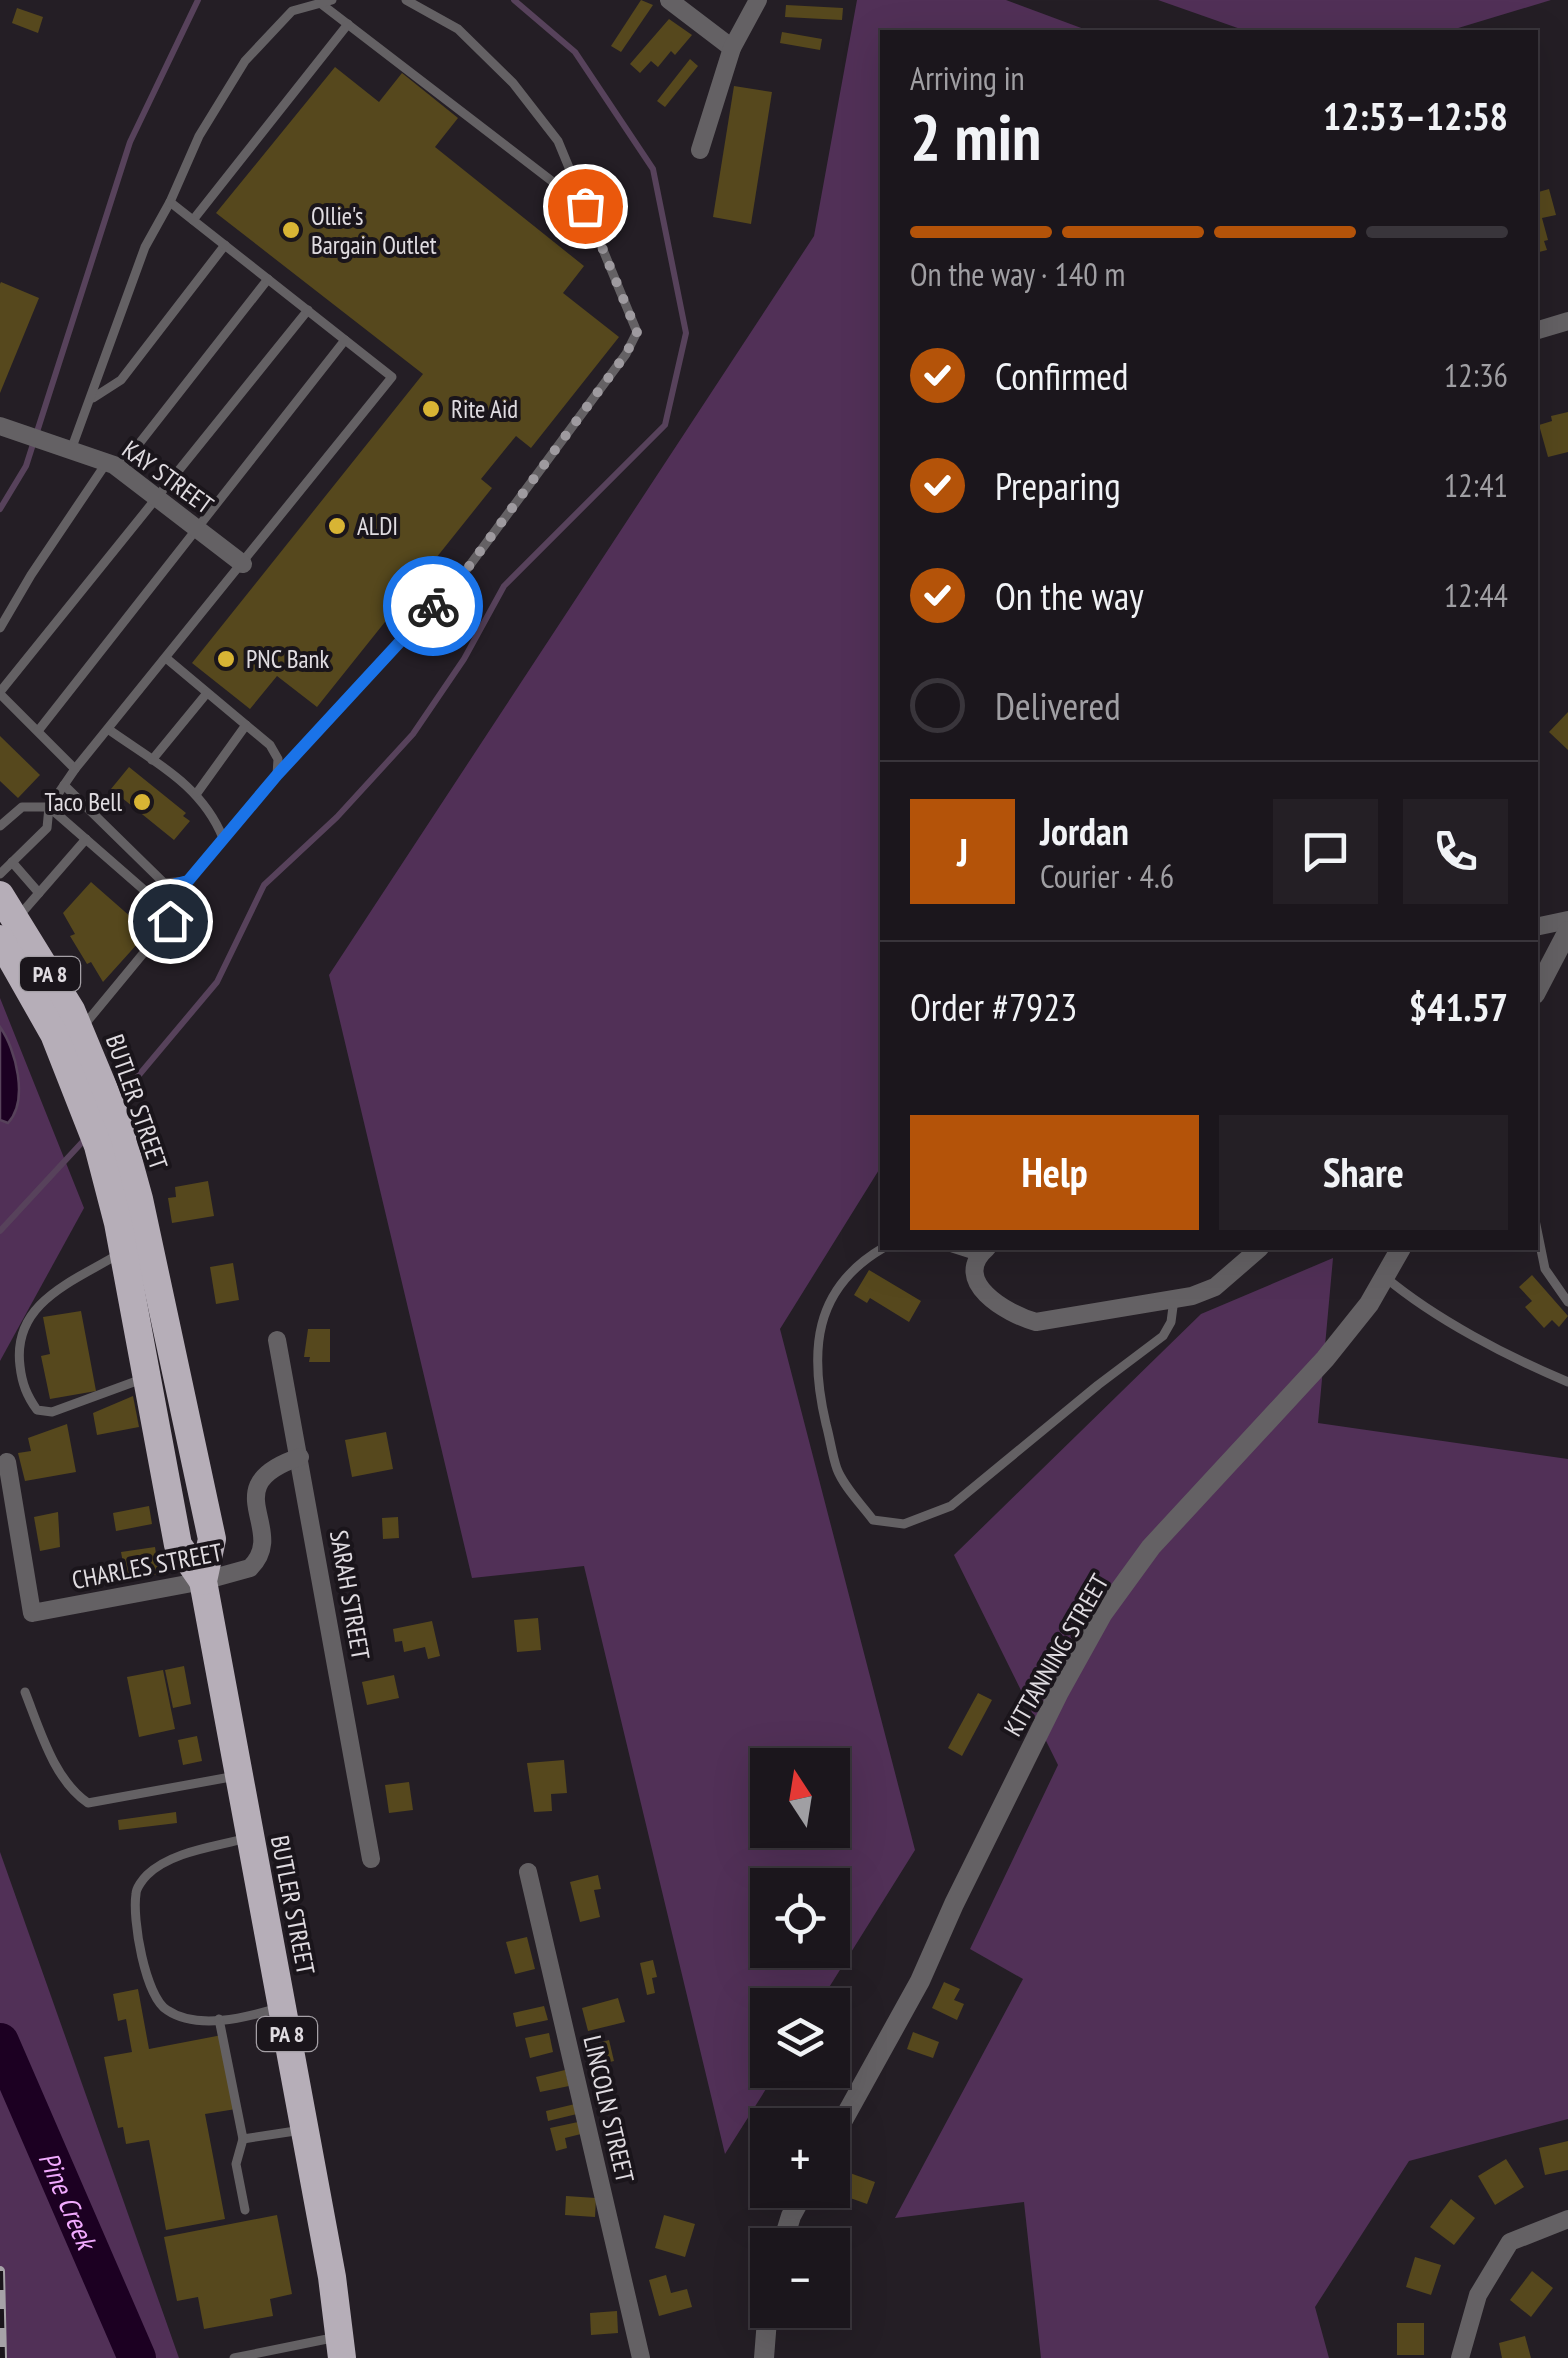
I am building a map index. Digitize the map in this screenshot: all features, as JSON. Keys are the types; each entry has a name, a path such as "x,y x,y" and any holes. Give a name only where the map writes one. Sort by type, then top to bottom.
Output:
{"highway":[{"name":"BUTLER STREET","path":"0,896 8,929 46,1018 83,1068 129,1158 212,1539 203,1582 341,2347"},
{"name":"BUTLER STREET","path":"8,929 80,1030 83,1068 124,1252 178,1545 203,1582"}],"street":[{"path":"669,0 732,48"},
{"path":"700,150 732,48 758,0"},
{"path":"1538,330 1568,321"},
{"name":"KAY STREET","path":"0,426 114,465 243,564"},
{"path":"1538,925 1568,920"},
{"path":"1538,988 1568,932"},
{"path":"982,1252 974,1270 978,1284 1012,1315 1036,1322 1174,1299 1215,1286 1258,1250"},
{"name":"KITTANNING STREET","path":"850,2108 920,1981 1040,1729 1103,1613 1151,1547 1325,1358 1369,1304 1400,1250"},
{"name":"SARAH STREET","path":"277,1340 372,1859"},
{"name":"CHARLES STREET","path":"7,1462 32,1612 203,1582 240,1573 256,1564 262,1549 256,1496 259,1483 272,1469 300,1458"},
{"name":"LINCOLN STREET","path":"528,1872 641,2358"},
{"path":"1460,2358 1478,2295 1510,2242 1568,2218"},
{"path":"764,2358 766,2328"}],"lane":[{"path":"63,449 90,399 145,247 170,202 198,136 244,61 292,11 332,0"},
{"path":"64,785 164,883 188,881 277,775 467,569 626,354 637,332 558,141 512,83 458,29 406,0"},
{"path":"320,3 585,206"},
{"path":"193,220 348,24"},
{"path":"0,874 47,828 49,807 76,769 392,377 170,202"},
{"path":"90,399 121,380 226,246"},
{"path":"0,628 31,574 114,465 268,279"},
{"path":"76,769 0,693 308,310"},
{"path":"38,731 346,340"},
{"path":"166,658 270,744 278,759 277,775"},
{"path":"152,760 208,693"},
{"path":"197,793 246,725"},
{"path":"108,729 197,793 213,814 222,838"},
{"path":"0,826 22,807 49,807 160,903 170,921"},
{"path":"8,929 86,839"},
{"path":"12,862 39,893"},
{"path":"80,1030 170,921 182,902 176,884"},
{"path":"1538,1235 1545,1269 1568,1302"},
{"path":"880,1250 857,1268 836,1292 824,1312 816,1342 821,1400 838,1472 872,1520 904,1524 952,1506 1163,1336 1171,1322 1174,1299"},
{"path":"124,1252 47,1297 24,1326 18,1345 22,1380 37,1410 52,1412 147,1377"},
{"path":"1384,1277 1430,1309 1568,1382"},
{"path":"26,1692 55,1764 88,1804 239,1776"},
{"path":"250,1837 167,1861 145,1876 136,1892 140,1947 152,1990 164,2009 186,2018 219,2019 282,2007"},
{"path":"219,2019 243,2139 236,2164 245,2210"},
{"path":"243,2139 304,2129"},
{"path":"234,2358 287,2346 341,2347"},
{"path":"287,2346 288,2358"}],"shaded area":[{"path":"857,0 1006,0 1087,30 880,30 880,1168 780,1329 915,1850 850,1954 850,1868 750,1868 750,1968 841,1968 829,1988 750,1988 750,2088 767,2088 754,2108 750,2108 750,2114 725,2154 584,1566 472,1578 329,975 814,236"},
{"path":"1158,0 1551,0 1452,30 1243,30"},
{"path":"0,998 84,1208 0,1361"},
{"path":"0,1027 18,1075 18,1102 8,1123 0,1120"},
{"path":"1333,1258 1318,1423 1568,1459 1568,2119 1409,2161 1315,2307 1329,2358 1041,2358 1024,2202 895,2218 1023,1979 970,1949 1058,1765 954,1555 1201,1314"},
{"path":"0,1852 179,2358 0,2358"}],"building":[{"path":"641,0 653,5 621,52 611,46"},
{"path":"786,5 843,8 842,20 785,17"},
{"path":"17,8 43,17 38,33 12,23"},
{"path":"669,19 692,35 675,55 671,51 658,67 651,61 640,73 630,64"},
{"path":"782,32 822,39 820,50 780,43"},
{"path":"690,59 698,66 665,107 657,101"},
{"path":"335,67 379,102 402,73 458,118 435,147 584,266 563,293 619,337 531,448 516,436 481,479 492,488 317,707 277,676 250,709 192,663 423,374 216,213"},
{"path":"734,86 772,92 751,224 713,217"},
{"path":"1549,189 1556,215 1542,218 1547,250 1538,252 1538,192"},
{"path":"0,284 39,298 0,393"},
{"path":"1568,412 1568,452 1548,457 1539,425 1552,421 1551,416"},
{"path":"1568,712 1568,750 1549,732"},
{"path":"0,736 40,775 18,798 0,781"},
{"path":"129,767 186,813 183,816 190,821 174,840 111,789"},
{"path":"91,882 148,932 103,982 70,936 75,934 63,913"},
{"path":"208,1181 214,1216 172,1223 168,1198 176,1197 175,1187"},
{"path":"233,1263 239,1300 216,1304 210,1267"},
{"path":"869,1270 921,1301 909,1322 870,1298 867,1303 854,1295"},
{"path":"1532,1275 1568,1316 1559,1327 1552,1320 1544,1328 1525,1307 1532,1301 1519,1287"},
{"path":"81,1311 96,1391 50,1399 41,1356 50,1354 43,1317"},
{"path":"308,1329 330,1329 330,1362 309,1362 310,1357 304,1357"},
{"path":"133,1396 139,1427 97,1435 93,1413"},
{"path":"67,1424 76,1472 25,1481 18,1453 31,1451 28,1438"},
{"path":"386,1432 393,1469 352,1477 345,1440"},
{"path":"149,1506 152,1524 116,1531 113,1513"},
{"path":"58,1512 60,1547 40,1551 34,1517"},
{"path":"398,1517 399,1538 383,1539 382,1518"},
{"path":"155,1547 159,1574 126,1579 121,1552"},
{"path":"538,1618 541,1650 517,1652 514,1620"},
{"path":"432,1621 440,1656 428,1659 425,1647 404,1652 402,1641 395,1642 393,1629"},
{"path":"184,1666 191,1704 173,1708 165,1670"},
{"path":"163,1670 175,1729 139,1737 127,1677"},
{"path":"394,1675 399,1698 367,1705 362,1682"},
{"path":"978,1693 992,1700 962,1756 948,1748"},
{"path":"197,1736 202,1761 183,1765 178,1740"},
{"path":"564,1760 567,1793 551,1794 552,1811 534,1812 527,1763"},
{"path":"409,1782 413,1810 389,1813 385,1785"},
{"path":"176,1812 177,1823 119,1830 118,1820"},
{"path":"598,1875 601,1889 594,1890 600,1917 580,1922 570,1882"},
{"path":"527,1937 535,1969 515,1974 506,1942"},
{"path":"653,1960 655,1993 647,1995 640,1963"},
{"path":"944,1982 960,1989 954,2000 964,2004 957,2020 932,2008"},
{"path":"138,1989 149,2049 222,2035 236,2109 205,2114 225,2219 166,2230 149,2140 126,2144 123,2127 118,2128 104,2057 132,2052 126,2019 118,2021 113,1994"},
{"path":"618,1998 625,2022 588,2031 582,2008"},
{"path":"544,2006 548,2020 516,2027 513,2013"},
{"path":"913,2032 939,2042 933,2058 907,2049"},
{"path":"549,2033 553,2052 530,2058 525,2038"},
{"path":"609,2040 614,2061 597,2065 592,2045"},
{"path":"565,2070 569,2086 540,2092 536,2077"},
{"path":"575,2104 577,2114 548,2121 546,2111"},
{"path":"578,2122 581,2134 565,2138 567,2148 556,2151 550,2128"},
{"path":"1568,2141 1568,2170 1545,2175 1539,2148"},
{"path":"1506,2159 1524,2187 1495,2205 1478,2176"},
{"path":"850,2173 875,2182 867,2204 850,2198"},
{"path":"566,2196 596,2198 595,2217 565,2215"},
{"path":"1451,2199 1475,2218 1454,2245 1430,2227"},
{"path":"277,2215 292,2294 270,2299 273,2316 204,2329 198,2297 177,2301 164,2237"},
{"path":"664,2215 695,2224 685,2257 655,2248"},
{"path":"1415,2257 1441,2265 1431,2295 1406,2287"},
{"path":"1532,2271 1553,2288 1531,2317 1510,2300"},
{"path":"666,2275 671,2293 687,2289 692,2307 659,2316 649,2280"},
{"path":"617,2311 618,2333 591,2335 590,2313"},
{"path":"1397,2323 1424,2323 1424,2355 1397,2355"},
{"path":"1525,2336 1531,2358 1502,2358 1499,2343"}],"waterway":[{"path":"0,509 26,466 130,142 198,0"},
{"path":"118,1100 217,982 264,885 337,817 413,734 464,659 504,586 665,425 686,333 653,169 575,52 514,0"},
{"path":"0,1231 87,1137"},
{"name":"Pine Creek","path":"0,2042 137,2358"}],"railway":[{"path":"0,2271 2,2358"}],"way so far":[{"path":"433,606 467,569 626,354 637,332 585,206"}],"place":[{"name":"Ollie's Bargain Outlet","path":"291,230"},
{"name":"Rite Aid","path":"431,409"},
{"name":"ALDI","path":"337,526"},
{"name":"PNC Bank","path":"226,659"},
{"name":"Taco Bell","path":"142,802"}],"route":[{"path":"170,921 182,902 176,884 188,881 277,775 433,606"}]}
